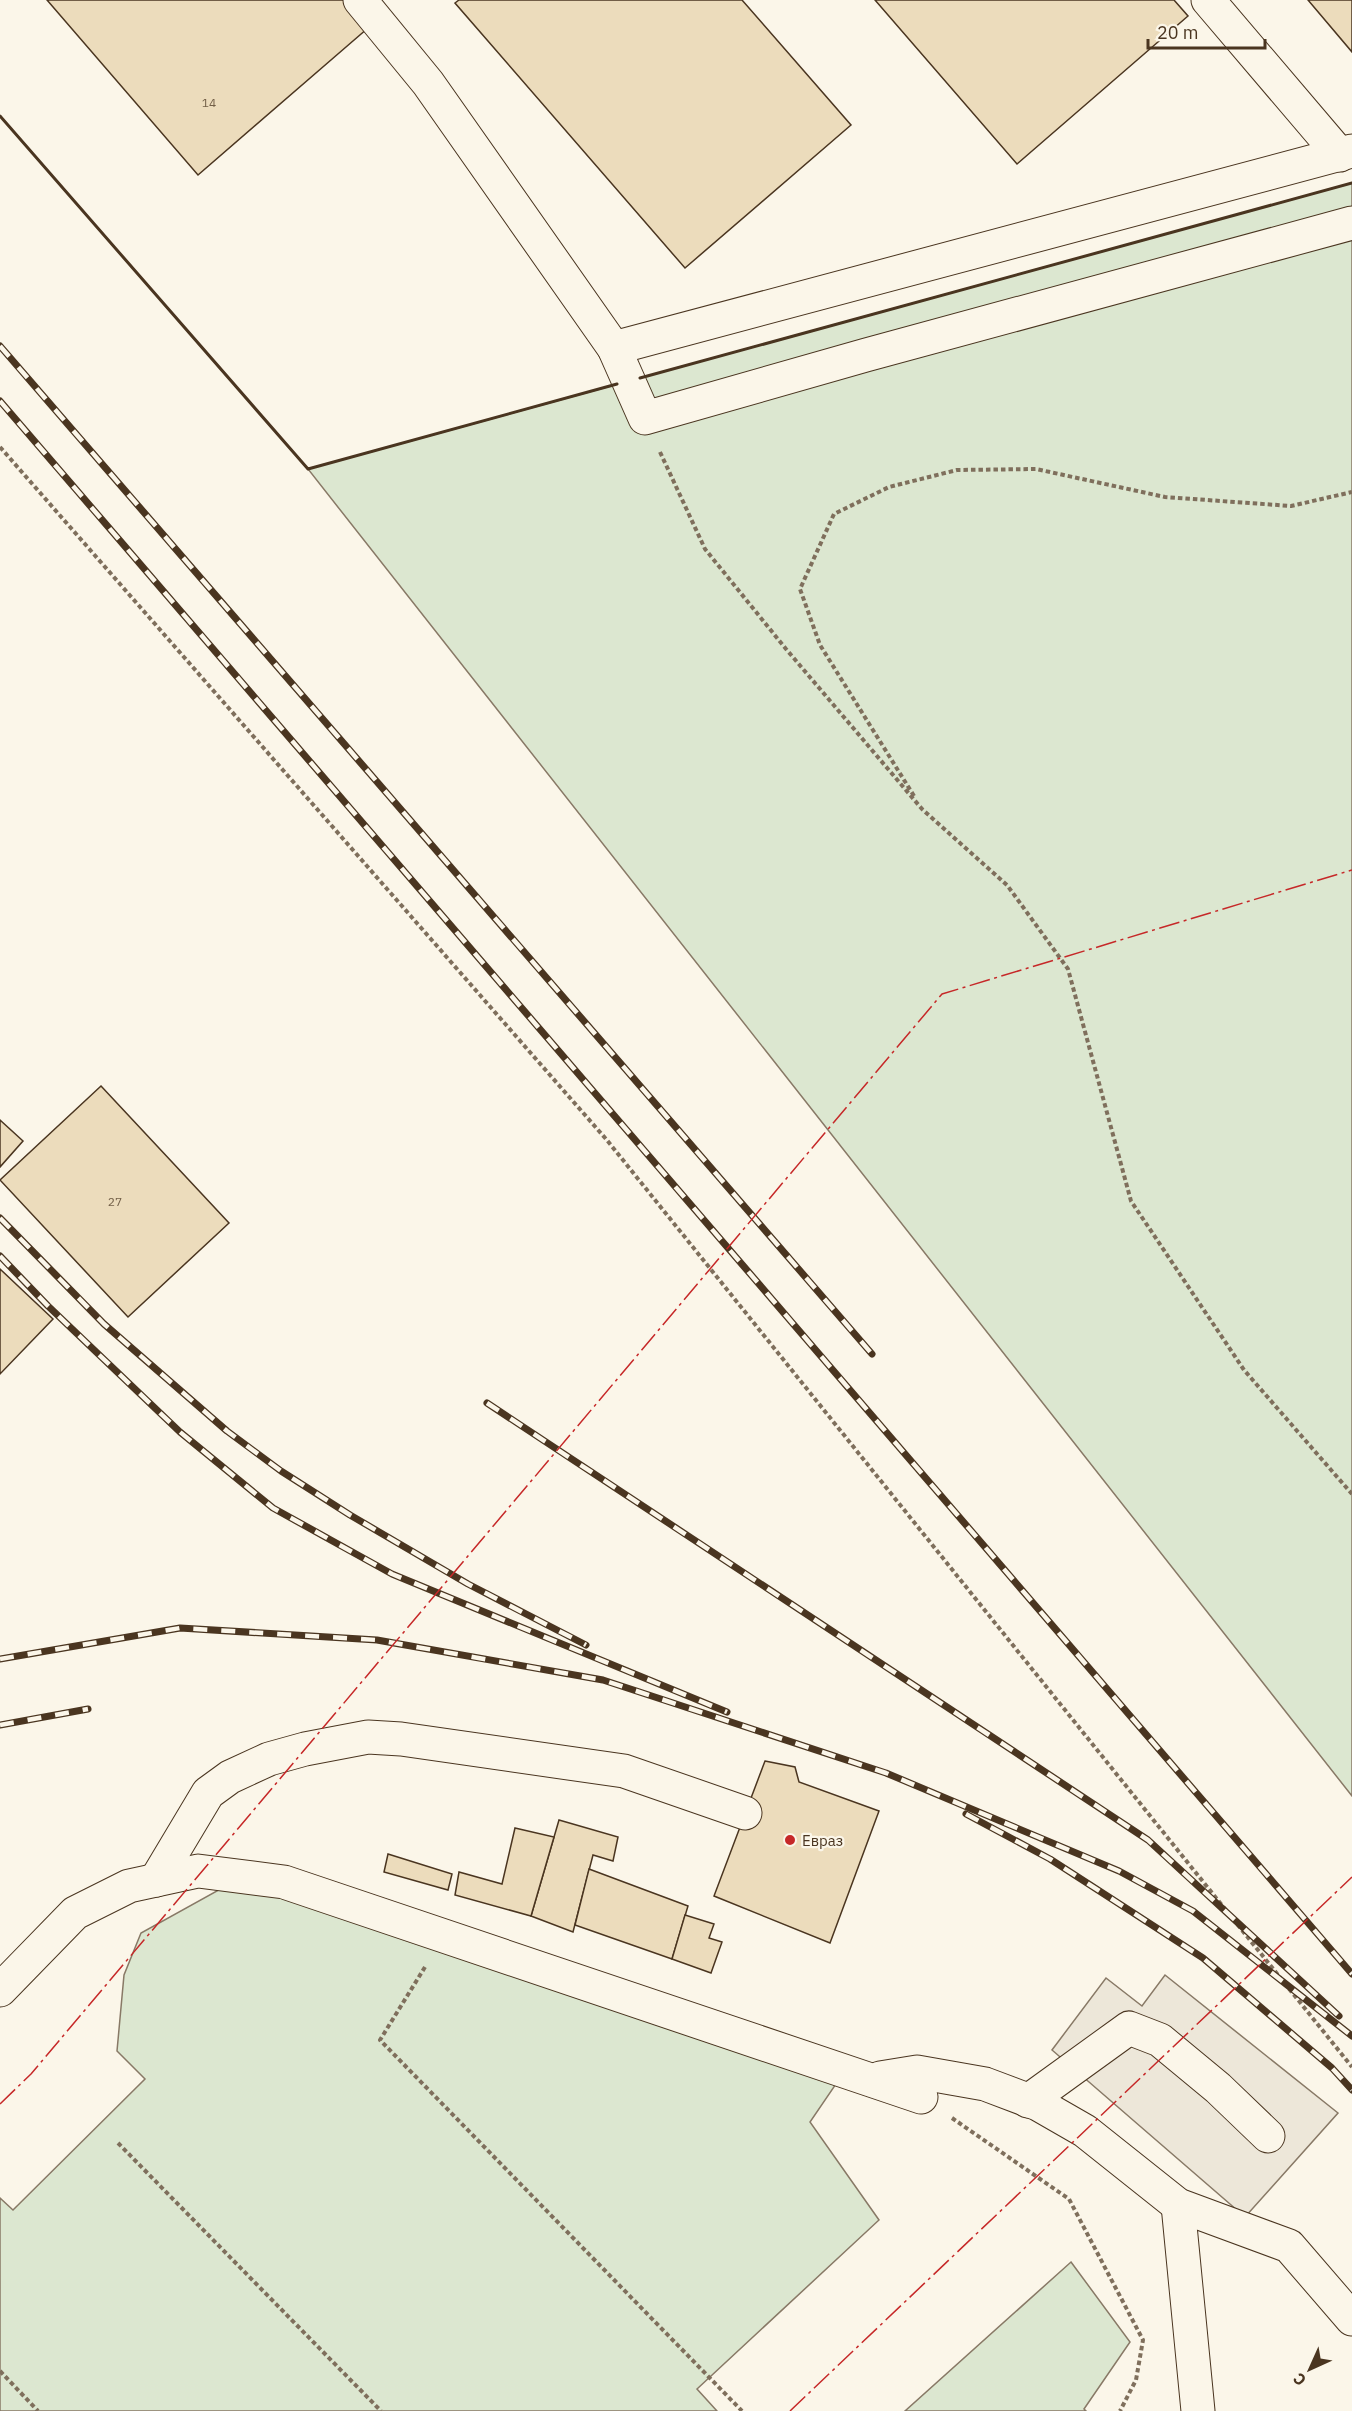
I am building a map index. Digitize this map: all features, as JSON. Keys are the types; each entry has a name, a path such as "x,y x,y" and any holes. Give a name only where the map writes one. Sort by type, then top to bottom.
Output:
{"lane":[{"path":"360,0 428,83 614,348 645,418 866,355 1352,223"},
{"path":"614,348 1346,153 1208,0"},
{"path":"156,1880 208,1793 230,1778 269,1759 305,1749 368,1737 401,1739 624,1771 745,1813"},
{"path":"0,1990 75,1913 129,1886 198,1871 284,1882 921,2097"},
{"path":"1028,2101 1129,2028 1160,2040 1218,2088 1268,2136"},
{"path":"869,2079 917,2072 985,2084 1028,2101 1085,2131 1178,2205 1289,2246 1352,2319"},
{"path":"1178,2205 1198,2411"}],"path":[{"path":"645,418 705,549 786,650 922,809 1006,885 1068,969 1131,1201 1244,1370 1352,1494"},
{"path":"0,447 606,1139 1352,2067"},
{"path":"922,809 820,645 800,589 834,514 889,487 957,470 1036,469 1165,497 1291,506 1352,492"},
{"path":"444,1936 380,2040 742,2411"},
{"path":"921,2097 1069,2199 1143,2340 1136,2380 1120,2411"},
{"path":"118,2143 381,2411"},
{"path":"0,2371 38,2411"}],"green space":[{"path":"1352,183 1352,1796 308,469"},
{"path":"242,1877 836,2084 810,2122 879,2220 697,2389 717,2411 0,2411 0,2198 13,2210 145,2079 117,2051 124,1975 141,1933"},
{"path":"1071,2262 1130,2342 1084,2409 1086,2411 905,2411"}],"shaded area":[{"path":"1165,1975 1338,2113 1245,2217 1052,2050 1106,1978 1142,2006"}],"building":[{"path":"47,0 343,0 368,28 198,175"},
{"path":"459,0 742,0 851,125 685,268 455,3"},
{"path":"875,0 1174,0 1188,16 1017,164"},
{"path":"1308,0 1352,0 1352,52"},
{"path":"101,1086 229,1223 128,1317 0,1180"},
{"path":"0,1120 23,1141 0,1167"},
{"path":"0,1269 53,1319 0,1374"},
{"path":"765,1761 795,1767 799,1782 879,1811 830,1943 714,1896"},
{"path":"559,1820 618,1837 613,1861 593,1855 573,1932 531,1916"},
{"path":"515,1828 554,1837 531,1916 455,1895 459,1872 502,1884"},
{"path":"388,1854 452,1874 448,1890 384,1872"},
{"path":"589,1869 688,1906 672,1959 575,1925"},
{"path":"685,1915 714,1924 709,1938 722,1942 711,1973 672,1959"}],"railway":[{"path":"0,346 872,1354"},
{"path":"0,401 1352,1974"},
{"path":"0,1218 104,1324 227,1431 281,1471 350,1515 468,1584 586,1645"},
{"path":"0,1256 48,1306 180,1432 273,1508 392,1574 727,1712"},
{"path":"487,1403 1148,1840 1339,2016"},
{"path":"0,1659 180,1628 377,1640 603,1680 886,1773 1119,1871 1193,1911 1352,2036"},
{"path":"0,1725 88,1709"},
{"path":"966,1814 1050,1859 1203,1958 1332,2068 1352,2090"}],"wall":[{"path":"0,116 308,469 617,384"},
{"path":"640,378 1352,183"}],"power":[{"path":"0,2104 31,2074 942,994 1352,870"},
{"path":"790,2411 1352,1877"}],"place":[{"name":"Евраз","path":"790,1840"}]}
